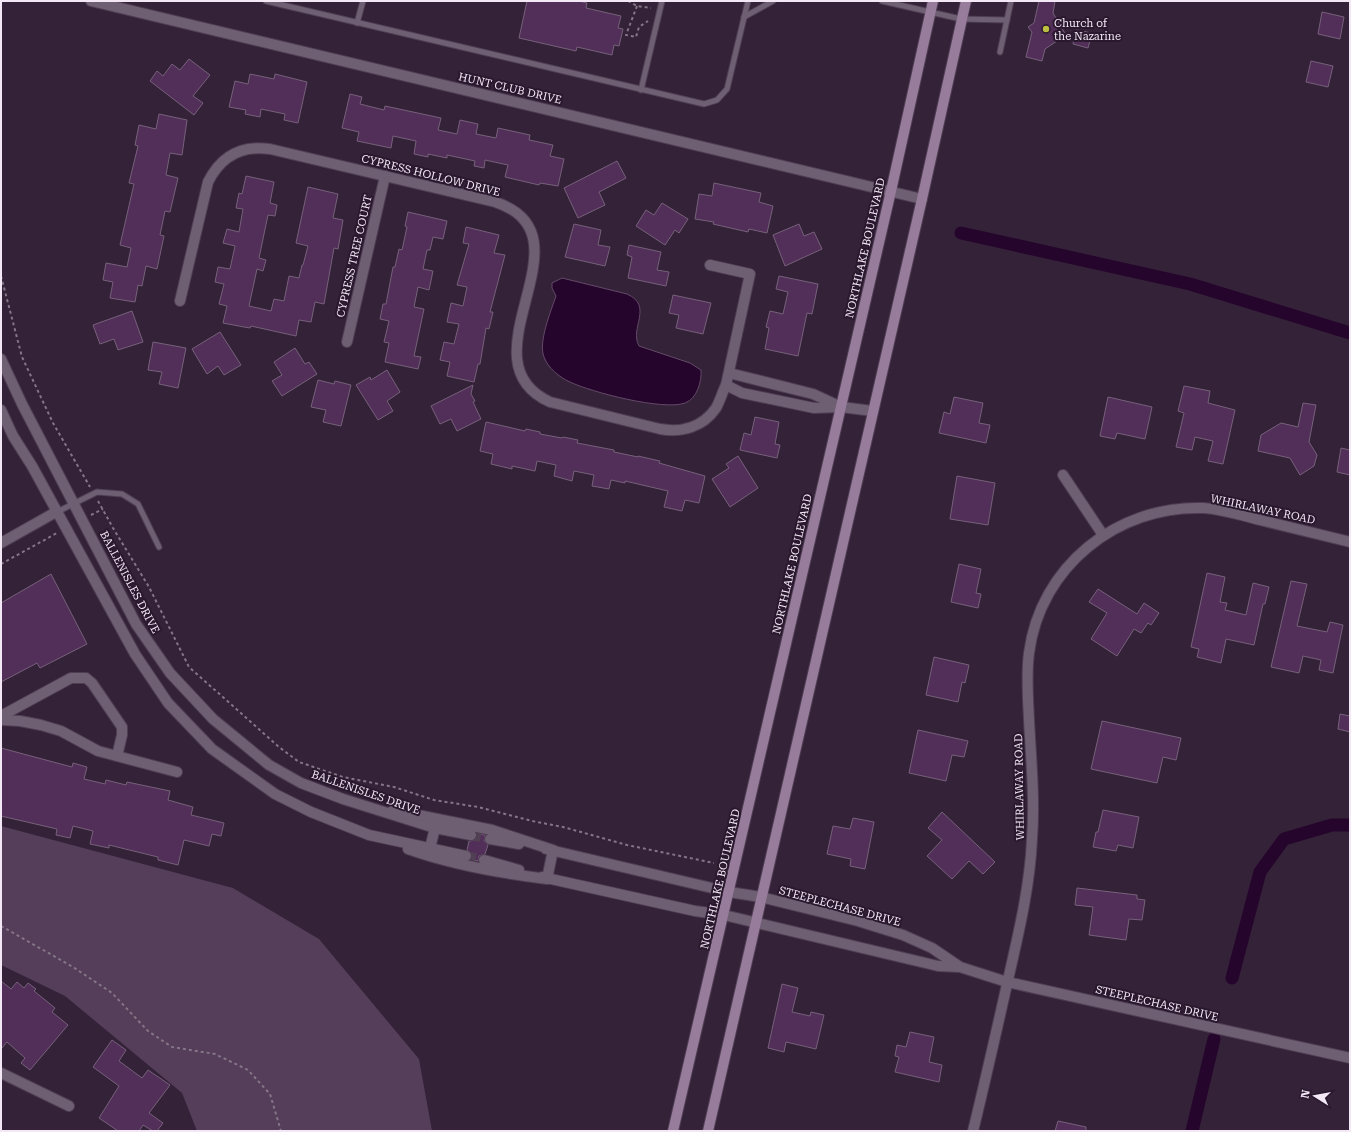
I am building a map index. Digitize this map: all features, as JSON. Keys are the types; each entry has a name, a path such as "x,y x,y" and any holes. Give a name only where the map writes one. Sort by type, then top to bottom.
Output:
{"main road":[{"name":"NORTHLAKE BOULEVARD","path":"673,1131 891,191 933,1"},
{"path":"708,1131 922,200 966,1"}],"street":[{"name":"HUNT CLUB DRIVE","path":"91,1 891,191 922,200"},
{"name":"CYPRESS HOLLOW DRIVE","path":"180,301 208,182 217,166 231,154 251,148 270,149 504,205 519,215 528,225 534,242 535,260 517,341 516,359 521,377 526,384 542,398 550,402 660,429 678,430 696,425 710,415 720,400 729,373 750,274 710,265"},
{"name":"CYPRESS TREE COURT","path":"347,342 385,176"},
{"name":"BALLENISLES DRIVE","path":"1,359 22,404 136,624 170,673 213,720 269,765 295,779 343,799 435,828 471,835"},
{"path":"729,373 813,394 841,407"},
{"path":"726,385 742,393 814,408 841,407 873,411"},
{"path":"1,410 56,512 136,654 168,703 212,749 275,794 311,812 369,835 442,860 490,871 547,879 695,911 724,915"},
{"path":"1064,475 1102,535"},
{"name":"WHIRLAWAY ROAD","path":"974,1131 1022,917 1032,840 1033,802 1027,675 1033,632 1040,611 1061,574 1075,557 1102,535 1140,517 1161,511 1204,508 1226,511 1350,542"},
{"path":"1,543 56,512"},
{"path":"1,716 71,678 86,678 92,683 122,727 122,736 117,756"},
{"path":"1,720 41,725 61,731 98,750 177,772"},
{"path":"369,807 408,812 471,825 492,830 553,850"},
{"path":"430,848 435,828"},
{"path":"369,835 466,856"},
{"path":"490,839 553,850 729,892"},
{"path":"547,879 553,850"},
{"path":"484,860 547,879"},
{"name":"STEEPLECHASE DRIVE","path":"729,892 761,897 858,921 903,935 932,948 960,967"},
{"name":"STEEPLECHASE DRIVE","path":"724,915 756,921 938,966 960,967 1007,982 1350,1058"},
{"path":"1,1073 69,1106"}],"lane":[{"path":"266,1 699,103 717,100 722,95 728,84 748,1"},
{"path":"357,23 363,1"},
{"path":"641,90 662,1"},
{"path":"744,17 773,1"},
{"path":"882,1 962,19 1007,20"},
{"path":"1000,52 1011,1"},
{"path":"56,512 97,492 122,494 138,504 159,546"}],"path":[{"path":"628,1 637,6 652,8"},
{"path":"651,12 654,1"},
{"path":"637,6 626,35 636,37 639,27 648,21 650,17"},
{"path":"1,276 22,357 53,423 150,587 189,667 273,742 299,762 343,777 394,787 434,800 485,809 532,821 564,827 627,845 714,863"},
{"path":"93,514 103,509"},
{"path":"1,564 59,532"},
{"path":"1,926 73,966 112,993 148,1031 172,1047 215,1054 248,1070 270,1094 281,1131"}],"shaded area":[{"path":"562,278 627,294 635,299 639,305 640,311 637,332 639,346 690,363 701,370 700,384 693,398 685,403 675,405 644,403 594,391 566,380 554,372 544,357 543,343 546,326 556,296 552,288 552,283"},
{"path":"1,826 233,888 319,939 419,1059 432,1131 197,1131 182,1093 65,996 1,965"}],"building":[{"path":"527,1 579,1 587,3 586,8 621,16 618,28 623,29 619,46 614,45 612,55 577,47 576,51 519,38"},
{"name":"Church of the Nazarine","path":"1039,1 1055,1 1053,13 1066,35 1045,49 1042,61 1026,57 1032,32 1028,27 1034,23"},
{"path":"1322,12 1344,17 1340,39 1318,34"},
{"path":"1076,30 1092,33 1088,48 1073,44"},
{"path":"189,59 210,75 193,96 203,103 194,115 150,81 157,71 163,76 172,64 180,70"},
{"path":"1311,61 1333,66 1328,87 1306,82"},
{"path":"250,74 274,79 275,74 307,82 298,123 284,120 285,114 261,109 260,117 245,114 246,110 229,107 235,81 248,84"},
{"path":"350,94 362,97 360,104 384,110 385,106 441,118 438,130 457,134 460,120 478,124 476,134 496,138 498,128 530,135 529,140 553,145 550,156 564,159 558,186 540,183 539,185 505,177 508,165 485,160 484,168 474,166 475,161 447,155 447,158 428,154 428,157 414,154 416,141 393,136 391,148 357,141 359,132 342,128"},
{"path":"159,114 187,120 182,155 170,153 166,175 178,178 170,212 165,211 160,235 164,236 157,269 146,266 142,286 138,285 135,302 110,298 113,282 103,280 106,263 127,267 131,248 120,245 134,184 129,183 138,146 135,145 139,125 156,129"},
{"path":"617,161 626,178 599,192 605,205 578,218 564,188"},
{"path":"246,176 274,182 270,203 277,205 275,216 268,215 259,258 266,260 263,271 257,269 249,306 271,311 274,299 284,301 289,276 299,278 303,265 308,246 296,243 308,187 338,194 333,218 343,220 338,249 334,248 324,304 315,302 311,322 299,320 296,336 251,326 250,328 223,323 227,306 219,304 224,284 215,282 218,267 230,269 235,246 223,243 227,229 239,232 243,209 236,208 239,193 242,194"},
{"path":"714,183 761,193 759,202 773,206 767,233 749,229 748,232 713,224 714,222 695,219 699,194 712,196"},
{"path":"662,203 688,219 679,233 675,230 665,245 636,226 646,210 654,215"},
{"path":"408,212 447,221 443,239 433,237 430,250 427,250 423,269 433,271 429,290 418,287 414,307 424,309 414,356 421,357 418,369 385,362 389,343 384,342 389,321 380,319 383,304 386,304 393,267 395,267 399,249 402,250 407,227 405,226"},
{"path":"574,224 601,230 598,245 610,247 605,266 565,257"},
{"path":"799,224 804,236 814,232 822,249 785,266 773,235"},
{"path":"466,227 499,235 494,253 505,255 490,312 493,312 489,329 486,328 480,364 478,364 474,382 447,376 450,362 440,360 444,342 454,344 459,324 447,322 451,303 463,306 467,287 457,285 469,244 463,243"},
{"path":"629,245 661,252 657,270 669,272 666,286 628,278 632,257 627,255"},
{"path":"779,276 818,284 812,314 807,313 798,356 765,349 769,328 766,327 770,311 783,314 788,292 776,289"},
{"path":"673,295 711,303 703,334 676,328 679,315 669,313"},
{"path":"132,311 143,342 118,350 114,339 100,344 93,325"},
{"path":"220,332 241,365 224,375 218,366 207,374 192,349"},
{"path":"153,342 186,348 178,388 159,384 162,372 148,370"},
{"path":"295,348 305,364 309,362 317,374 282,396 272,381 282,375 274,362"},
{"path":"387,370 400,392 387,401 393,411 378,420 356,385 370,377 371,380"},
{"path":"318,380 334,384 335,381 351,385 341,426 323,422 326,410 311,407"},
{"path":"473,385 471,394 481,419 457,431 451,419 440,424 431,406"},
{"path":"1184,386 1210,391 1208,403 1235,410 1223,464 1208,461 1213,441 1195,437 1192,450 1176,447 1184,413 1178,411"},
{"path":"954,397 983,403 979,423 990,425 986,443 939,433 944,412 950,414"},
{"path":"1108,397 1152,407 1145,439 1117,433 1115,439 1100,436"},
{"path":"1303,403 1316,405 1309,442 1317,455 1314,466 1300,475 1290,458 1258,451 1261,435 1281,423 1298,427"},
{"path":"755,417 779,422 775,444 780,445 777,458 740,450 744,433 751,435"},
{"path":"486,422 525,431 526,429 540,432 540,434 578,440 577,443 660,461 659,463 705,476 699,503 685,500 682,511 664,507 668,491 625,481 625,483 611,480 609,489 592,486 594,475 574,471 572,481 554,476 556,465 537,461 535,471 512,466 512,469 491,464 493,454 480,451"},
{"path":"1341,448 1350,450 1350,475 1337,472"},
{"path":"738,456 758,488 730,507 712,479 729,468 726,464"},
{"path":"957,476 995,483 988,525 950,519"},
{"path":"959,564 981,569 976,593 981,594 978,608 951,602"},
{"path":"1207,573 1225,577 1220,602 1227,603 1225,610 1246,615 1253,583 1269,587 1265,604 1263,604 1254,645 1226,639 1221,663 1197,657 1199,649 1191,647"},
{"path":"51,574 87,644 40,668 37,663 1,682 1,603"},
{"path":"1291,581 1307,584 1297,626 1327,632 1330,622 1343,625 1333,673 1319,670 1321,660 1303,656 1299,673 1271,667"},
{"path":"1098,589 1137,614 1144,603 1159,613 1151,625 1148,623 1141,633 1134,629 1117,656 1091,639 1107,613 1089,602"},
{"path":"934,657 969,665 965,683 962,682 958,702 926,695"},
{"path":"1340,714 1350,716 1350,732 1338,729"},
{"path":"1102,721 1181,738 1176,760 1163,757 1157,783 1091,769"},
{"path":"918,730 968,741 964,757 952,755 946,781 909,773"},
{"path":"1,748 72,767 73,763 87,767 84,779 105,784 106,780 126,785 127,782 170,791 168,800 193,807 191,815 224,823 221,836 212,834 209,846 184,840 178,865 158,860 158,857 109,845 109,848 90,844 93,831 73,826 70,838 56,835 57,829 1,816"},
{"path":"1103,810 1139,817 1133,848 1118,845 1116,851 1093,847"},
{"path":"942,812 995,862 983,874 969,861 952,879 927,856 942,840 928,828"},
{"path":"853,818 874,822 865,869 850,866 851,859 827,854 833,826 850,829"},
{"path":"477,834 485,835 484,841 488,845 485,854 479,856 478,861 471,860 472,854 467,850 469,841 476,840"},
{"path":"1077,888 1137,895 1137,899 1145,900 1142,920 1129,919 1126,940 1089,935 1093,907 1075,905"},
{"path":"1,981 11,989 17,982 24,988 28,983 36,989 34,991 55,1008 52,1012 68,1025 30,1070 21,1063 25,1058 7,1042 1,1049"},
{"path":"782,984 798,988 792,1012 810,1016 811,1012 824,1015 816,1049 786,1042 784,1052 768,1048"},
{"path":"910,1032 934,1037 929,1062 942,1065 939,1082 895,1072 899,1057 895,1056 897,1045 906,1047"},
{"path":"112,1040 126,1050 119,1061 142,1078 148,1070 170,1085 149,1113 163,1123 157,1131 153,1131 143,1125 139,1131 118,1131 99,1118 119,1086 93,1067"},
{"path":"1058,1121 1086,1127 1086,1131 1055,1131"}],"waterway":[{"path":"961,233 1190,284 1350,333"},
{"path":"1232,978 1260,872 1284,839 1332,825 1350,825"},
{"path":"1192,1131 1214,1039"}],"tunnel":[{"path":"471,835 490,839"},
{"path":"466,856 484,860"}],"place":[{"name":"Church of the Nazarine","path":"1046,29"}]}
